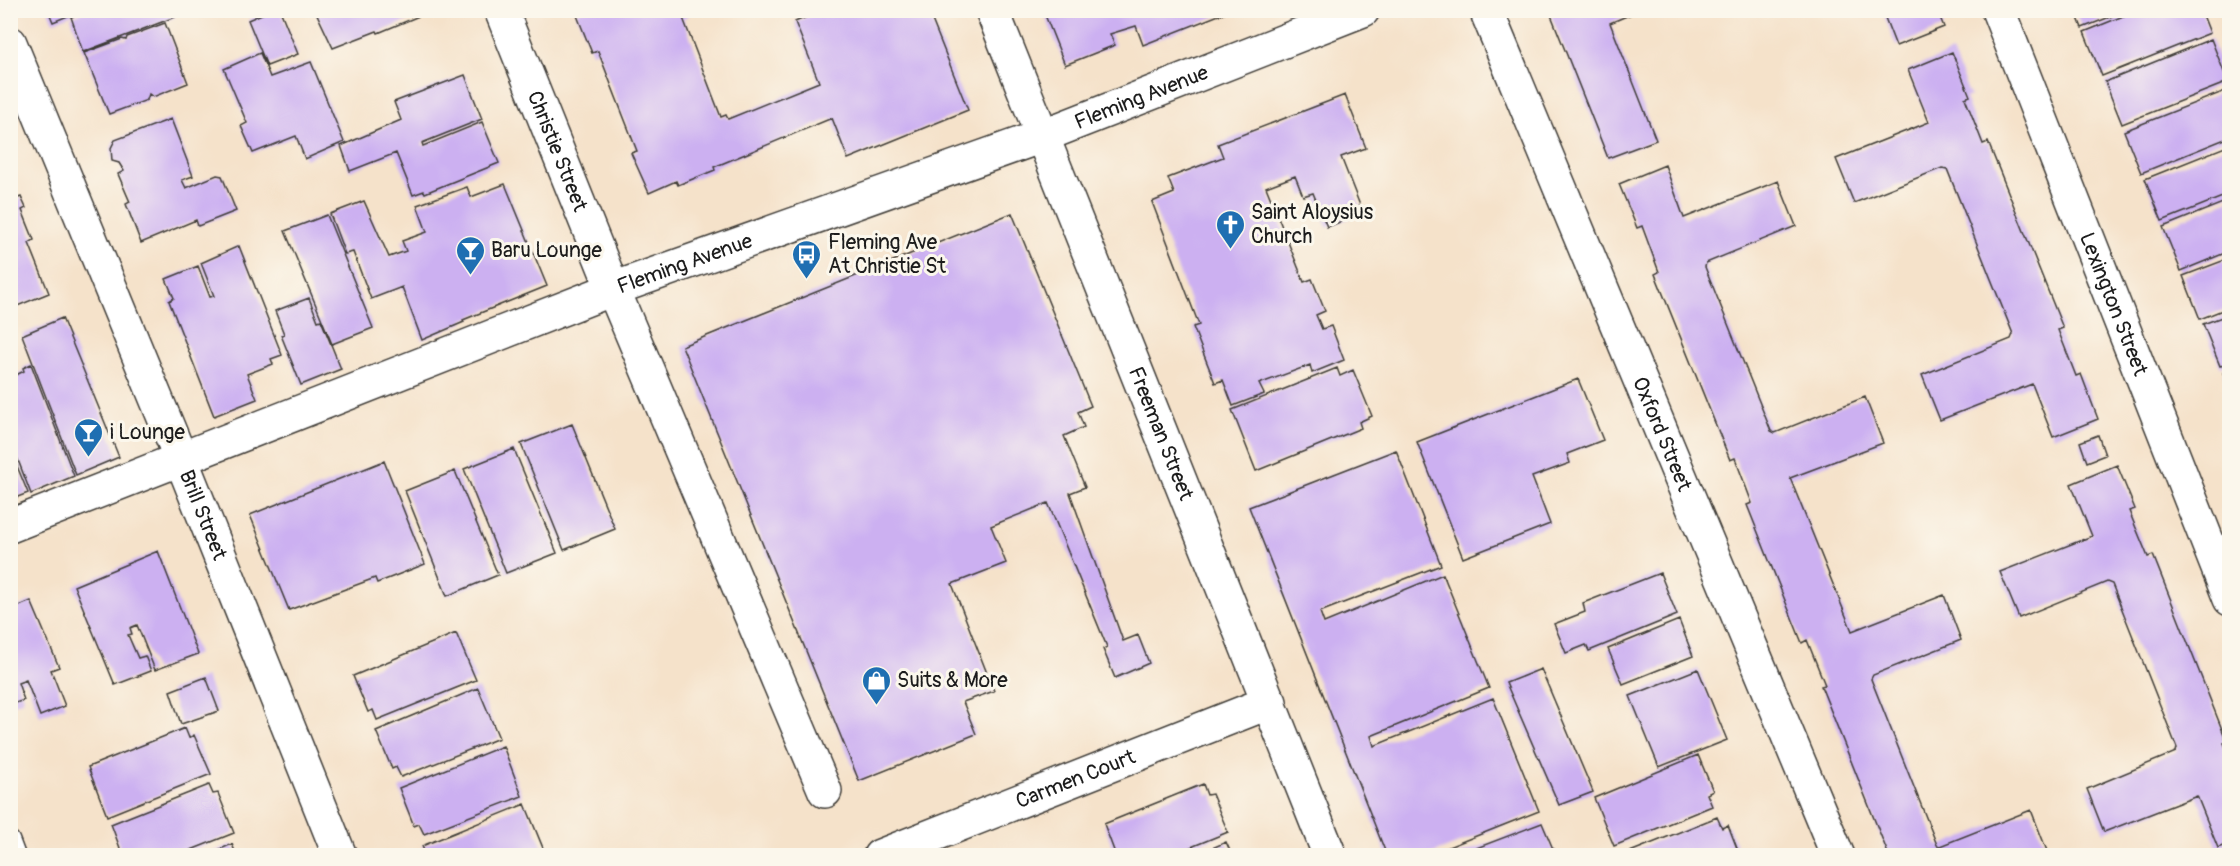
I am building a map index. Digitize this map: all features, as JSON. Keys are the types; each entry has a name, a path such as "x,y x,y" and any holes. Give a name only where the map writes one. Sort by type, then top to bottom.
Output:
{"street":[{"name":"Christie Street","path":"501,10 614,289 825,791"},
{"name":"Freeman Street","path":"992,10 1330,855"},
{"name":"Fleming Avenue","path":"10,526 614,289 1042,136 1363,10"},
{"name":"Oxford Street","path":"1486,10 1838,855"},
{"name":"Lexington Street","path":"1998,10 2229,599"},
{"name":"Brill Street","path":"10,43 340,855"},
{"name":"Carmen Court","path":"880,855 1270,702"}],"lane":[{"path":"10,840 16,855"}],"building":[{"path":"48,10 80,10 80,11 53,22"},
{"path":"88,10 173,10 175,17 83,52 71,17"},
{"path":"271,10 280,10 298,54 267,66 248,20"},
{"path":"315,10 431,11 378,33 377,31 333,48"},
{"path":"583,10 685,10 688,16 683,18 721,117 726,115 728,119 819,82 795,22 823,10 928,10 968,110 848,159 832,118 714,167 715,170 678,185 676,181 649,193 631,153 637,151 598,51 592,53 576,13"},
{"path":"1043,10 1229,11 1143,45 1136,26 1110,34 1115,45 1065,65"},
{"path":"1549,10 1641,10 1610,23 1656,140 1608,158"},
{"path":"1882,10 1937,10 1944,27 1896,46"},
{"path":"2075,10 2125,10 2125,11 2082,28"},
{"path":"2138,10 2201,10 2210,33 2102,76 2084,32"},
{"path":"165,23 188,83 153,97 149,94 147,100 109,114 84,53 122,39 126,40 127,37"},
{"path":"2211,39 2228,82 2122,124 2105,82"},
{"path":"1952,52 1970,96 1965,98 1983,144 1988,142 2063,328 2058,330 2076,376 2081,374 2098,419 2053,437 2032,384 1940,420 1922,375 2011,339 2013,334 1947,169 1942,168 1854,203 1836,159 1929,122 1908,70"},
{"path":"260,53 270,77 311,62 344,142 305,159 296,136 253,153 241,126 247,123 224,69"},
{"path":"465,75 482,119 422,143 423,146 482,122 499,163 425,193 424,191 413,195 396,153 350,171 341,146 401,120 394,102"},
{"path":"2230,89 2230,137 2141,173 2124,131"},
{"name":"Saint Aloysius Church","path":"1345,95 1366,148 1341,157 1363,213 1327,227 1313,193 1303,196 1295,176 1266,187 1304,282 1312,279 1325,311 1316,315 1322,329 1331,326 1344,360 1312,373 1310,365 1259,384 1264,394 1233,406 1223,380 1215,383 1193,327 1199,325 1152,202 1174,193 1168,178 1223,157 1218,144"},
{"path":"171,119 193,176 182,180 186,188 217,175 222,176 236,211 198,226 196,220 141,243 126,204 130,202 118,174 124,171 119,163 112,161 111,148 115,140"},
{"path":"2230,145 2230,194 2162,221 2145,179"},
{"path":"1665,165 1684,218 1778,181 1796,226 1706,263 1705,267 1771,431 1775,433 1865,397 1883,443 1790,478 1852,631 1944,595 1961,640 1873,675 1871,679 1937,845 1940,846 2031,810 2049,856 1889,856 1821,686 1825,685 1807,640 1802,643 1747,505 1752,503 1735,458 1730,460 1655,274 1659,272 1642,226 1637,228 1619,184"},
{"path":"505,184 547,286 463,320 464,322 422,340 402,287 371,299 353,252 345,254 330,214 364,201 389,257 406,251 402,241 427,232 417,205 467,187 471,197"},
{"path":"21,197 26,208 22,210 34,240 29,243 49,293 10,309 10,201"},
{"path":"2230,200 2230,251 2181,271 2163,227"},
{"path":"1012,213 1091,406 1078,412 1084,427 1064,436 1085,487 1070,493 1123,641 1138,635 1149,663 1115,678 1103,649 1107,647 1048,503 991,526 1006,563 952,584 994,691 963,702 976,734 859,781 682,346"},
{"path":"327,215 373,328 332,344 285,231"},
{"path":"239,246 282,355 271,359 273,364 247,374 257,399 214,416 169,301 174,298 166,279 198,266 210,297 214,296 201,263"},
{"path":"2230,258 2230,307 2200,319 2183,276"},
{"path":"309,298 318,321 321,320 341,369 301,385 281,335 284,334 275,311"},
{"path":"2230,314 2230,363 2220,366 2203,324"},
{"path":"62,318 119,457 76,475 22,335"},
{"path":"31,364 74,476 31,494 10,439 10,378 24,371 23,368"},
{"path":"1337,368 1340,376 1353,370 1372,416 1359,422 1361,428 1256,471 1232,410"},
{"path":"2230,370 2230,390 2229,390 2223,373"},
{"path":"1578,379 1603,440 1567,454 1570,463 1532,477 1550,524 1463,558 1417,442"},
{"path":"572,424 615,529 564,550 521,444"},
{"path":"2098,435 2105,455 2087,462 2080,442"},
{"path":"10,449 28,493 10,500"},
{"path":"514,449 557,553 506,573 464,469"},
{"path":"1396,450 1441,565 1320,612 1324,623 1443,574 1489,688 1371,736 1374,746 1493,698 1539,811 1426,856 1387,856 1249,507"},
{"path":"384,461 425,564 377,583 375,578 289,610 250,515"},
{"path":"2117,465 2135,509 2129,511 2148,557 2153,555 2227,742 2224,743 2230,757 2230,843 2218,848 2197,796 2104,832 2087,789 2176,752 2177,748 2112,584 2107,582 2019,618 2000,572 2092,536 2071,484"},
{"path":"455,471 498,575 447,596 405,491"},
{"path":"158,551 198,654 155,670 137,625 130,628 132,634 128,635 138,658 145,656 151,671 115,685 74,586"},
{"path":"1660,573 1677,615 1589,651 1586,645 1566,653 1554,624 1585,612 1583,603"},
{"path":"31,601 59,667 51,670 65,706 40,716 26,680 18,683 24,700 10,705 10,610"},
{"path":"1679,620 1693,656 1623,684 1608,649"},
{"path":"456,633 476,680 377,720 373,710 368,712 353,676"},
{"path":"1541,669 1593,792 1559,805 1506,683"},
{"path":"1698,669 1727,740 1659,767 1630,696"},
{"path":"206,677 219,711 181,724 170,691"},
{"path":"478,688 499,738 401,777 396,767 392,769 376,731"},
{"path":"185,728 189,738 194,735 211,774 107,816 88,767"},
{"path":"503,746 522,796 424,834 419,824 414,826 399,788"},
{"path":"1698,755 1713,791 1707,794 1712,806 1614,846 1594,798"},
{"path":"1203,784 1207,795 1212,794 1228,832 1169,856 1116,856 1104,824"},
{"path":"209,785 213,794 218,793 234,833 176,856 123,856 111,824"},
{"path":"525,804 545,853 539,856 426,856 422,846"},
{"path":"1717,817 1722,828 1728,825 1740,856 1620,856"},
{"path":"1542,823 1556,856 1458,856 1458,855"},
{"path":"1226,842 1231,853 1236,852 1238,856 1194,856"},
{"path":"232,844 236,854 241,852 243,856 205,856"},
{"path":"1043,849 1046,856 1027,856 1027,855"}],"place":[{"name":"Saint Aloysius Church","path":"1230,250"},
{"name":"Baru Lounge","path":"470,276"},
{"name":"Fleming Ave At Christie St","path":"807,280"},
{"name":"i Lounge","path":"89,458"},
{"name":"Suits & More","path":"876,706"}]}
